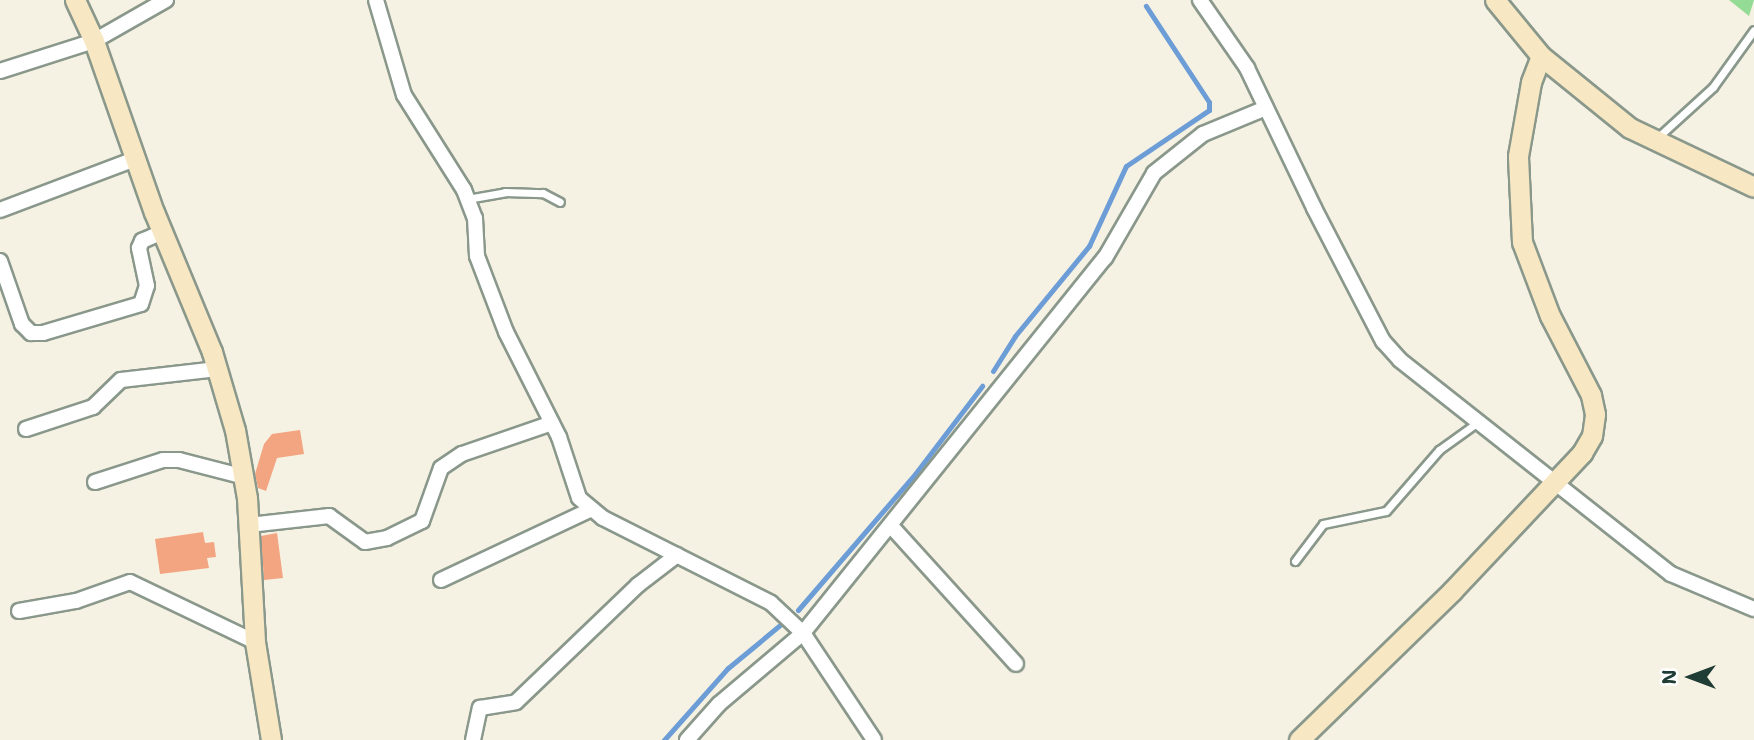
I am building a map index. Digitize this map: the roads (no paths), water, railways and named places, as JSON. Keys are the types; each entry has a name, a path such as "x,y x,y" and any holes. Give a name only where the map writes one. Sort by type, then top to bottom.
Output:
{"street":[{"path":"75,0 94,41 162,232 216,369 245,477 255,642 271,740"},
{"path":"0,71 94,41 166,0"},
{"path":"376,0 404,95 467,199 482,269 506,332 552,423 579,498 590,510 771,603 803,634 874,740"},
{"path":"1199,0 1248,68 1383,341 1417,375 1555,480 1671,574 1754,609"},
{"path":"1495,0 1541,56 1630,128 1754,187"},
{"path":"1299,740 1452,591 1582,453 1592,436 1595,414 1586,383 1534,280 1522,242 1518,156 1531,82 1541,56"},
{"path":"687,740 728,695 803,634 1105,258 1154,173 1203,134 1266,108"},
{"path":"0,210 135,159"},
{"path":"0,261 22,324 30,333 43,333 141,304 147,286 139,247 142,241 162,232"},
{"path":"26,429 93,407 121,380 216,369"},
{"path":"249,526 329,516 366,542 387,538 422,521 440,468 462,454 552,423"},
{"path":"95,482 163,460 179,460 245,477"},
{"path":"441,580 590,510"},
{"path":"891,526 1016,664"},
{"path":"473,740 480,708 516,702 638,585 677,555"},
{"path":"19,611 76,601 130,582 255,642"}],"lane":[{"path":"1654,141 1713,87 1754,30"},
{"path":"467,199 505,192 543,194 560,202"},
{"path":"1294,561 1322,524 1387,511 1439,450 1478,422"}],"waterway":[{"path":"993,371 1015,336 1089,246 1126,166 1209,110 1209,102 1146,6"},
{"path":"798,610 915,474 982,386"},
{"path":"664,740 728,668 786,620"}]}
